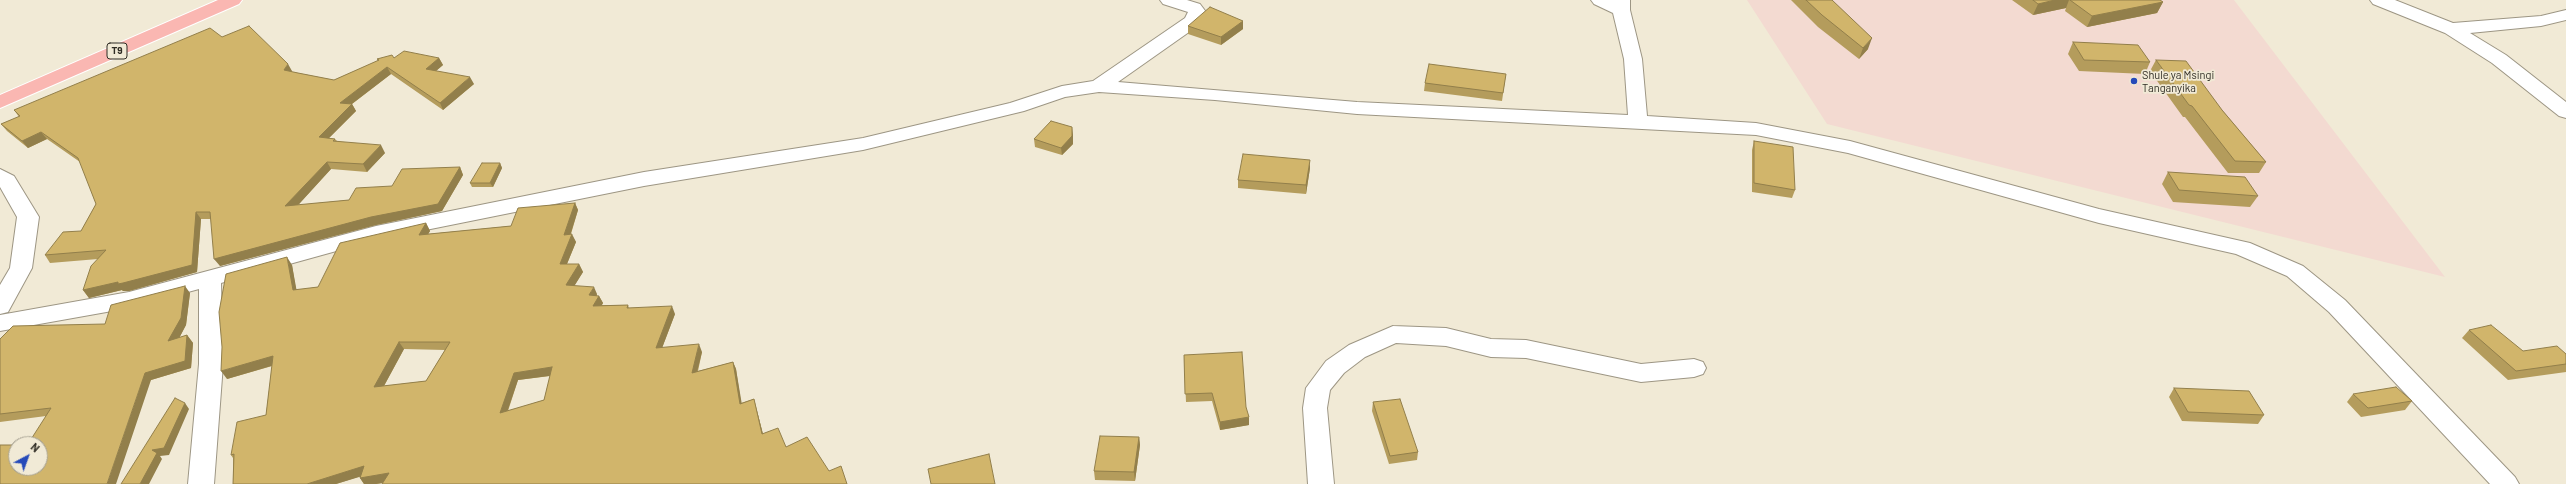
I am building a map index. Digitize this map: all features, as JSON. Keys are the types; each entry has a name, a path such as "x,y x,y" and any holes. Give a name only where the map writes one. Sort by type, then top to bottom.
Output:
{"highway":[{"name":"T9","path":"0,102 233,0"}],"street":[{"path":"1099,86 1193,21 1197,12 1194,8 1169,0"},
{"path":"1600,0 1621,5 1633,59 1638,122"},
{"path":"2379,0 2451,29 2499,59 2566,112"},
{"path":"2451,29 2541,21 2566,15"},
{"path":"0,323 129,300 376,233 644,179 863,144 965,121 1062,92 1099,86 1357,108 1756,129 1850,147 2100,216 2242,248 2296,271 2337,306 2506,484"},
{"path":"0,176 7,181 28,217 21,268 0,306"},
{"path":"201,484 211,364 210,279"},
{"path":"1322,484 1315,408 1318,388 1335,367 1357,351 1393,334 1446,337 1491,348 1526,349 1641,373 1694,368"}],"shaded area":[{"path":"1747,0 2234,0 2445,277 1827,124"}],"building":[{"path":"1806,0 1832,0 1872,38 1863,48"},
{"path":"2033,0 2055,0 2038,4"},
{"path":"2070,0 2160,0 2163,2 2092,16"},
{"path":"1210,7 1243,21 1221,37 1188,26"},
{"path":"249,26 288,64 284,70 334,80 379,60 377,59 392,55 394,58 404,51 439,58 426,69 470,77 440,103 387,67 340,103 352,104 319,137 335,139 333,141 381,145 363,164 327,162 285,206 349,200 356,188 392,186 402,169 460,167 438,204 371,217 214,259 210,212 196,212 192,265 123,283 118,284 118,282 83,290 91,266 106,250 45,255 63,232 81,231 96,204 78,158 41,132 22,141 1,124 20,116 14,110 210,28 222,37"},
{"path":"2073,42 2138,45 2150,62 2084,60"},
{"path":"2156,60 2186,61 2222,110 2266,162 2235,161 2192,106 2189,105"},
{"path":"1429,64 1506,74 1503,93 1425,83"},
{"path":"1051,121 1072,127 1072,136 1061,148 1034,139"},
{"path":"1754,141 1793,147 1795,190 1754,183"},
{"path":"1243,154 1310,160 1306,185 1238,180"},
{"path":"482,163 500,163 490,183 470,183"},
{"path":"2168,172 2245,177 2258,196 2179,190"},
{"path":"575,203 564,235 572,234 560,264 579,264 566,285 594,287 589,295 599,296 593,306 628,305 627,308 672,306 656,348 699,344 692,373 733,362 740,404 754,399 762,434 778,428 786,447 807,437 829,471 841,466 847,484 382,484 389,473 360,478 364,466 307,484 233,484 234,454 231,455 237,422 266,415 273,356 221,371 222,347 219,312 226,274 287,257 293,290 318,287 340,243 426,223 419,235 511,226 518,208","holes":["399,342 450,342 426,381 374,387","552,367 544,400 500,413 514,373"]},
{"path":"185,286 181,318 168,341 187,335 185,361 145,373 107,484 0,484 0,445 8,445 8,476 48,476 48,436 33,436 51,408 0,414 0,339 13,326 105,324 111,305"},
{"path":"2491,325 2523,351 2557,346 2566,354 2566,364 2516,371 2469,330"},
{"path":"1242,352 1246,407 1249,417 1220,422 1212,393 1185,394 1184,355"},
{"path":"2396,387 2412,401 2368,408 2353,394"},
{"path":"2174,388 2249,391 2264,415 2188,412"},
{"path":"175,398 185,403 164,448 152,450 157,453 140,484 121,484"},
{"path":"1400,399 1418,452 1390,456 1373,402"},
{"path":"1100,436 1139,437 1134,472 1094,471"},
{"path":"989,454 995,484 931,484 928,469"}],"place":[{"name":"Shule ya Msingi Tanganyika","path":"2134,81"}]}
